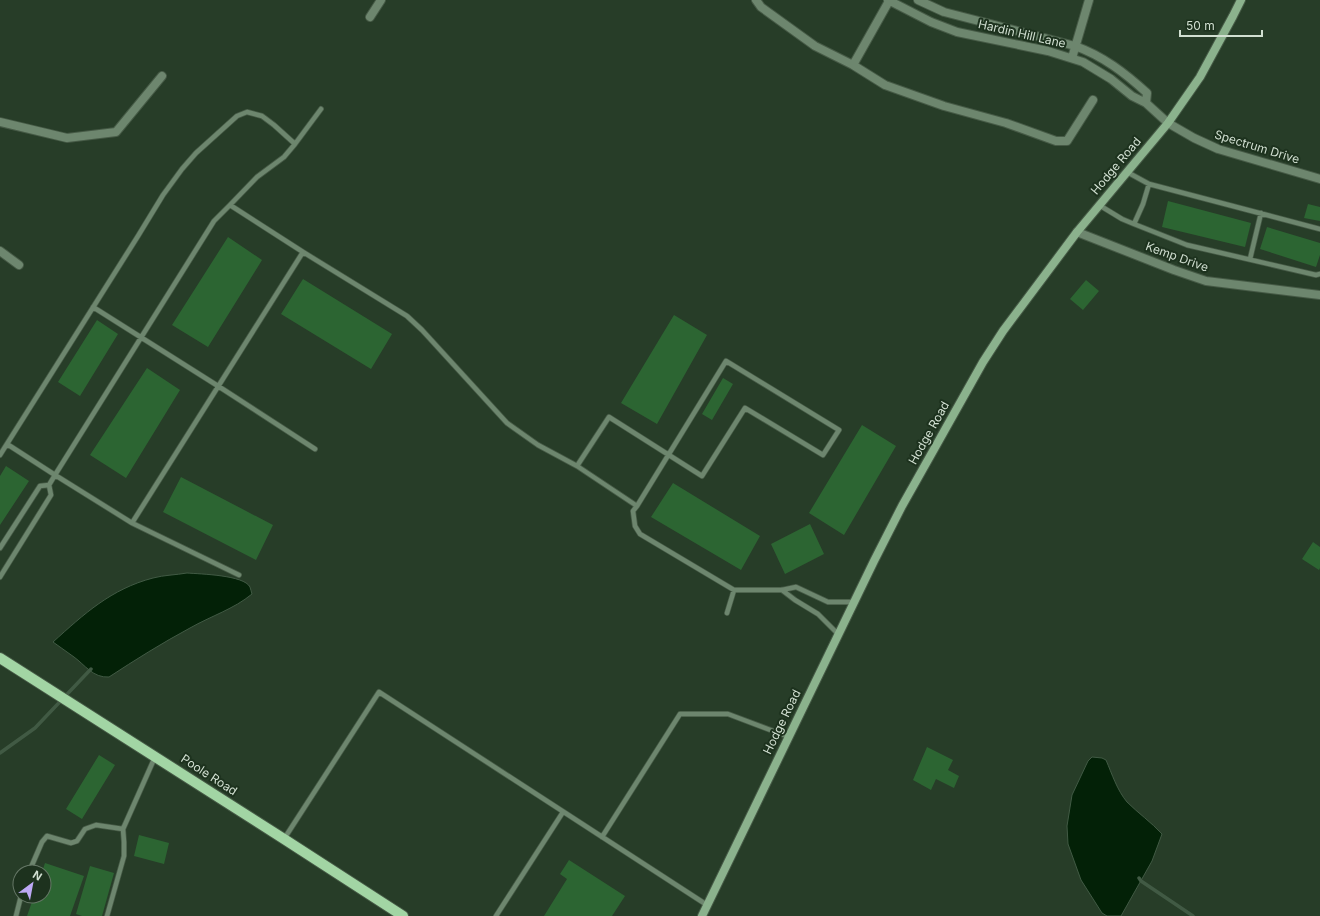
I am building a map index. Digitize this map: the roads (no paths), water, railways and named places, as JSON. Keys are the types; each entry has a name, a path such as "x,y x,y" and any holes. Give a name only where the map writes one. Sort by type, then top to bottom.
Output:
{"main road":[{"name":"Hodge Road","path":"702,916 853,602 902,506 983,362 1006,327 1077,232 1168,123 1200,77 1234,16 1241,0"},
{"name":"Poole Road","path":"0,658 403,916"}],"street":[{"path":"370,17 381,0"},
{"path":"756,0 761,7 815,46 853,65 885,85 944,106 1006,123 1056,141 1067,141 1093,100"},
{"path":"853,65 889,0"},
{"name":"Hardin Hill Lane","path":"889,0 931,22 957,32 1048,51 1083,62 1111,79 1132,96 1146,103 1168,123"},
{"name":"Hardin Hill Lane","path":"918,0 944,12 1089,51 1122,71 1147,93 1146,103"},
{"path":"1072,58 1089,0"},
{"path":"0,122 67,138 116,132 162,76"},
{"name":"Spectrum Drive","path":"1168,123 1194,138 1218,149 1320,178"},
{"name":"Kemp Drive","path":"1077,232 1206,281 1320,295"},
{"path":"0,251 19,265"}],"lane":[{"path":"0,577 51,495 49,485 55,474 214,221 257,177 284,157 321,109"},
{"path":"0,454 163,195 196,153 237,116 248,112 262,116 295,144"},
{"path":"1127,172 1149,184 1320,229"},
{"path":"1134,224 1143,204 1149,184"},
{"path":"230,205 407,316 422,330 507,423 538,445 577,466 637,506"},
{"path":"1100,205 1122,219 1187,245 1316,275 1320,274"},
{"path":"1250,259 1261,213"},
{"path":"132,523 303,252"},
{"path":"93,307 315,449"},
{"path":"577,466 609,417 668,455 702,476 746,408 823,455 839,430 726,361 668,455 637,506 633,511 636,526 640,534 734,590 782,590 796,587 828,602 853,602"},
{"path":"7,444 132,523 239,575"},
{"path":"0,548 40,486 49,485"},
{"path":"727,613 734,590"},
{"path":"782,590 818,614 838,634"},
{"path":"284,839 379,692 707,905"},
{"path":"602,837 680,714 728,714 789,737"},
{"path":"107,916 124,856 123,829 155,757"},
{"path":"496,916 563,812"},
{"path":"32,864 42,842 47,836 71,842 77,841 84,829 96,825 123,829"},
{"path":"16,916 19,904"}],"waterway":[{"path":"0,753 35,728 91,669"},
{"path":"1139,878 1141,881 1193,916"}]}
